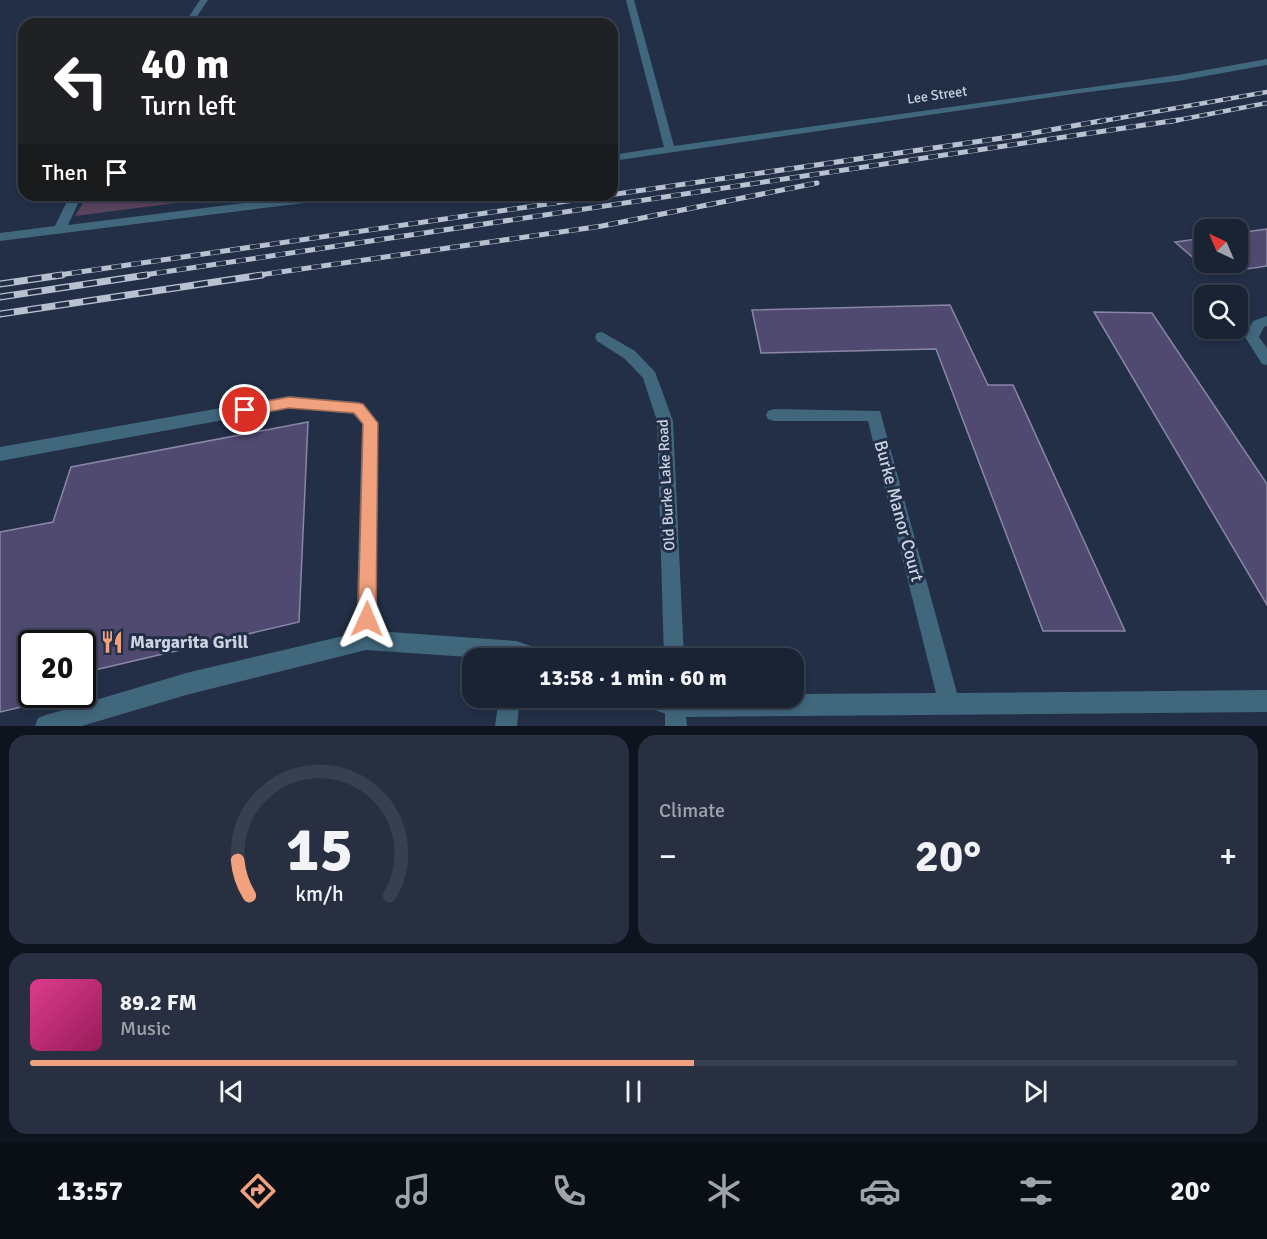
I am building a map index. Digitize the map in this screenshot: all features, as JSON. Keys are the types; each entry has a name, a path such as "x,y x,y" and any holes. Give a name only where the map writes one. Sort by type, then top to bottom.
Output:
{"street":[{"path":"192,18 204,0"},
{"path":"630,0 670,150"},
{"name":"Lee Street","path":"618,157 1080,90 1178,78 1267,62"},
{"path":"59,230 73,201"},
{"path":"0,237 289,201"},
{"path":"1267,321 1258,324 1252,337 1267,360"},
{"name":"Old Burke Lake Road","path":"602,337 630,355 650,376 665,421 674,648"},
{"path":"0,454 289,402 358,408 370,423 366,640"},
{"name":"Burke Manor Court","path":"774,415 874,415 949,703"},
{"path":"46,726 186,684 366,640 462,650"},
{"path":"676,710 949,703 1267,701"},
{"path":"506,726 509,708"}],"shaded area":[{"path":"84,201 191,201 75,216"}],"building":[{"path":"1267,229 1267,266 1248,269 1248,232"},
{"path":"1194,239 1194,258 1175,242"},
{"path":"950,305 988,385 1013,385 1125,631 1043,631 936,349 761,353 752,310"},
{"path":"1094,312 1152,313 1267,484 1267,605"},
{"path":"308,422 299,622 96,670 96,630 18,630 18,708 0,712 0,532 53,522 71,467"}],"railway":[{"path":"1097,122 1267,92"},
{"path":"1168,122 1267,103"},
{"path":"618,194 1016,136 1106,120"},
{"path":"137,276 1178,120"},
{"path":"252,276 602,226 817,183"},
{"path":"52,276 568,201"},
{"path":"0,284 62,275"},
{"path":"0,297 147,275"},
{"path":"0,314 262,275"}],"place":[{"name":"Margarita Grill","path":"112,642"}],"route":[{"path":"245,410 289,402 358,408 370,423 367,619"}]}
